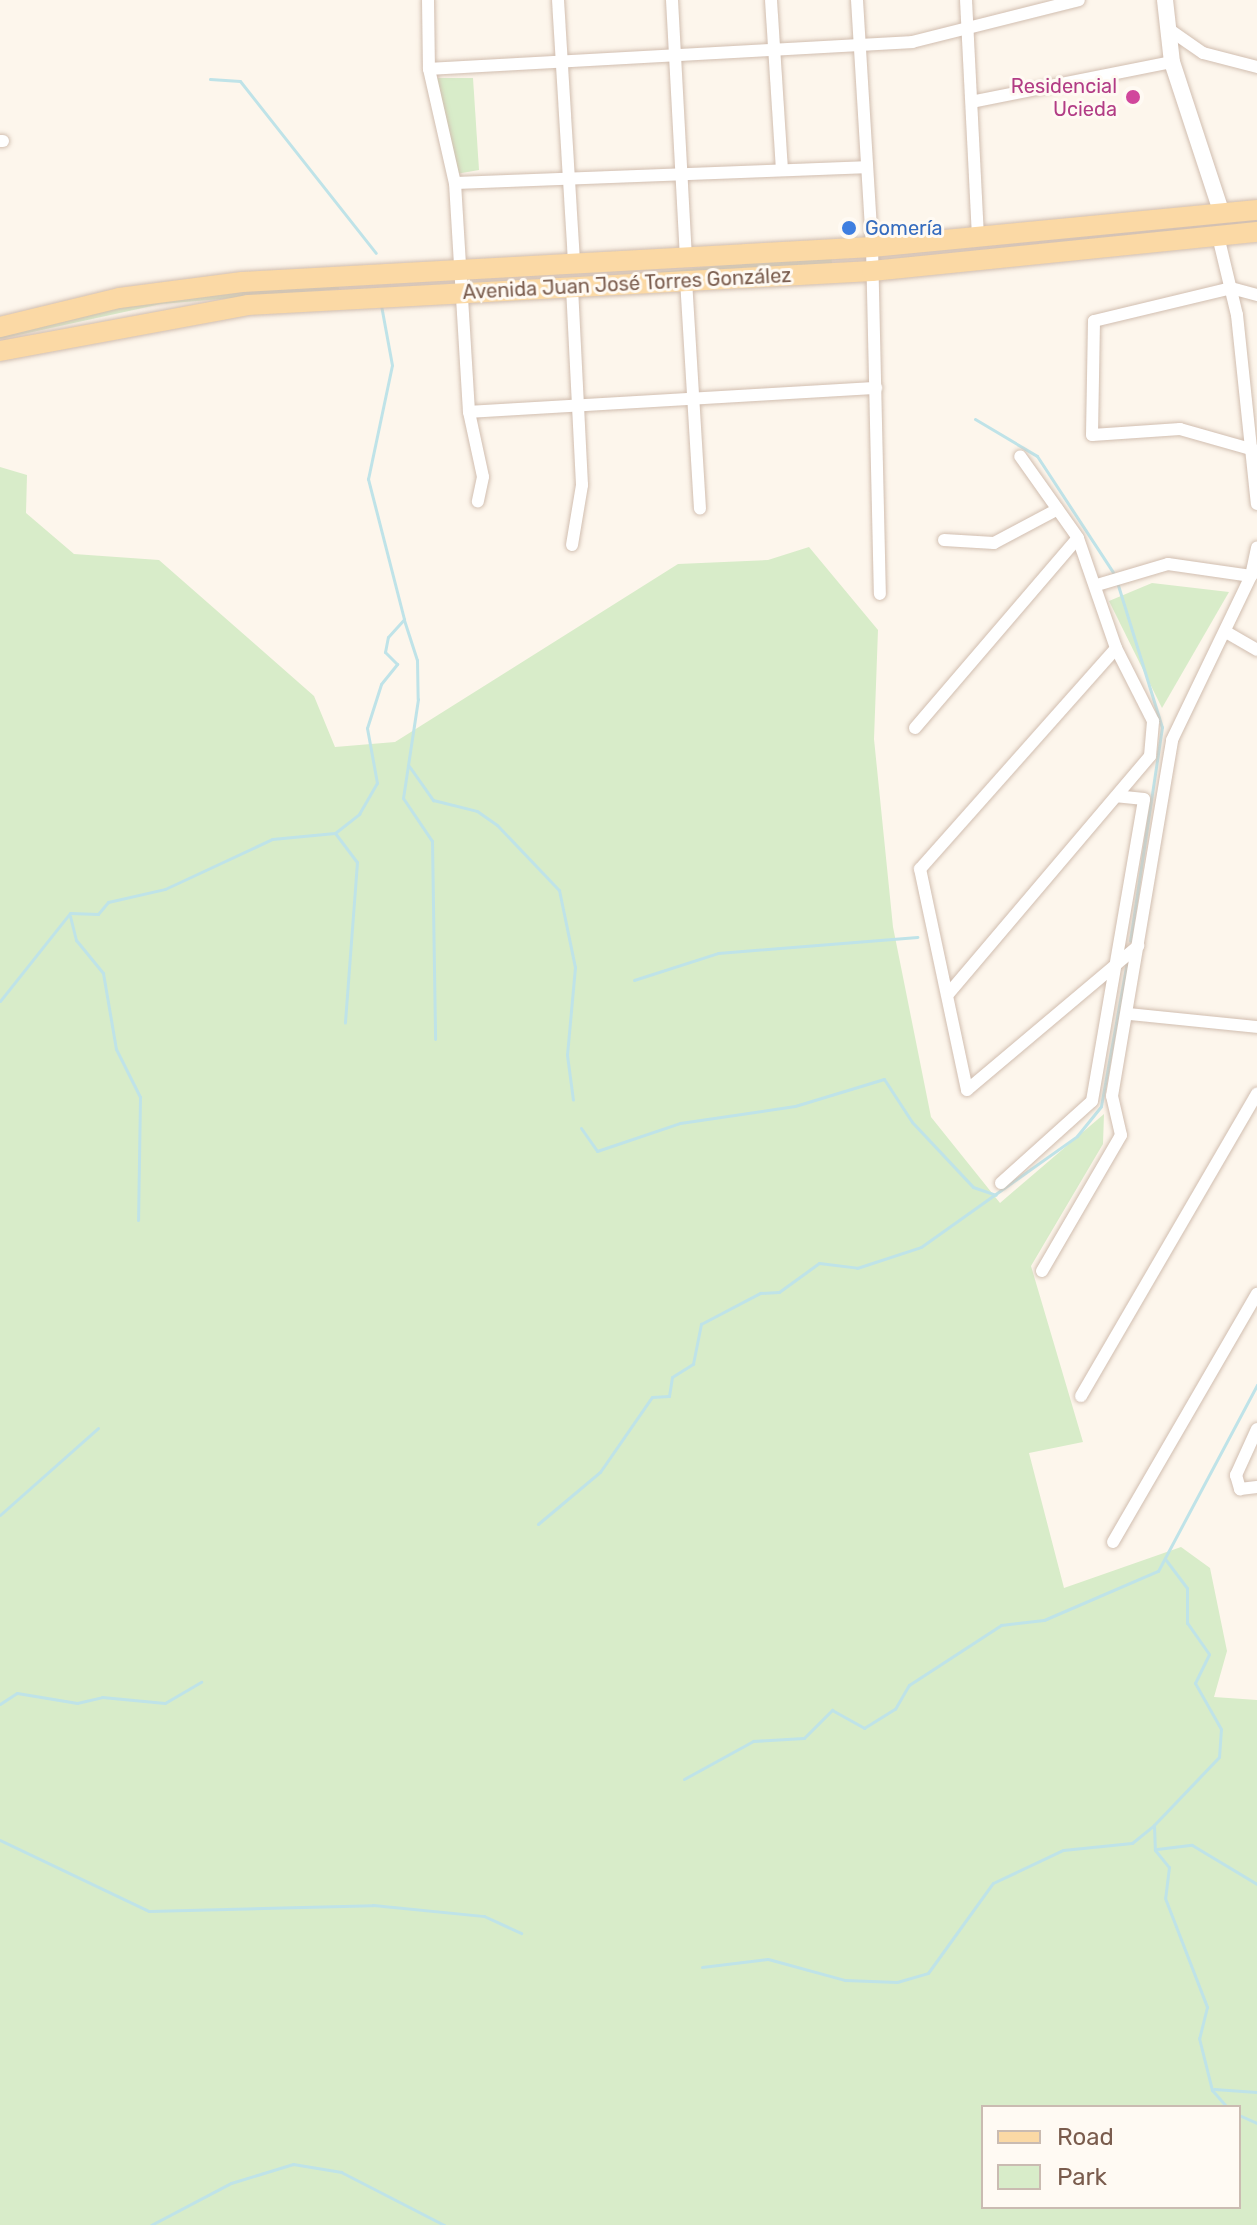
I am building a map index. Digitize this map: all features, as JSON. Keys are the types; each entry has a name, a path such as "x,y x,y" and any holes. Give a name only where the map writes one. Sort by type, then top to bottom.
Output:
{"main road":[{"name":"Avenida Juan José Torres González","path":"0,327 193,286 872,247 1257,210"},
{"name":"Avenida Juan José Torres González","path":"0,351 192,310 872,271 1257,232"},
{"path":"400,274 401,297"}],"street":[{"path":"428,0 429,69 455,183 456,271 469,412 483,477 478,501"},
{"path":"558,0 574,264"},
{"path":"672,0 678,174 686,257"},
{"path":"771,0 778,52 782,169"},
{"path":"857,0 872,247 880,594"},
{"path":"966,0 976,101 978,238"},
{"path":"429,69 674,59 858,47 967,30 1064,1 1079,0"},
{"path":"1165,0 1172,62 1222,214"},
{"path":"1167,28 1203,53 1257,67"},
{"path":"976,101 1172,62"},
{"path":"455,183 865,167"},
{"path":"1218,236 1250,372 1257,504"},
{"path":"686,280 689,394 700,509"},
{"path":"572,287 582,485 572,545"},
{"path":"1254,450 1180,429 1092,435 1094,321 1231,288 1257,295"},
{"path":"469,412 689,394 876,388"},
{"path":"949,993 1150,756 1153,721 1116,648 1097,585 1078,538 1020,456"},
{"path":"944,540 994,543 1058,509"},
{"path":"915,728 1078,538"},
{"path":"1042,1271 1121,1135 1112,1096 1129,1014 1172,740 1251,576 1257,548"},
{"path":"1097,585 1168,564 1251,576"},
{"path":"1226,632 1257,650"},
{"path":"1116,648 920,869 949,993 967,1090 1116,958 1138,946"},
{"path":"1001,1183 1092,1101 1144,799 1117,796"},
{"path":"1129,1014 1257,1027"},
{"path":"1081,1396 1257,1093"},
{"path":"1113,1542 1257,1294"},
{"path":"1257,1429 1236,1475 1240,1489 1257,1487"}],"green space":[{"path":"436,78 473,78 479,170 456,174"},
{"path":"831,254 832,263 471,301 470,292"},
{"path":"339,280 339,289 161,304 0,339 0,333 173,294"},
{"path":"0,467 27,475 26,513 74,554 159,560 314,696 335,747 395,742 678,564 768,560 809,547 878,630 874,739 893,927 931,1117 1000,1203 1104,1114 1103,1144 1031,1266 1083,1442 1029,1453 1064,1588 1181,1547 1210,1568 1227,1651 1214,1697 1257,1700 1257,2225 0,2225"},
{"path":"1152,583 1229,592 1162,708 1109,601"}],"waterway":[{"path":"210,79 240,81 376,253"},
{"path":"0,1001 70,913 98,914 108,902 165,889 272,839 335,833 359,814 377,783 367,728 381,684 397,664 385,652 388,637 404,619 368,479 392,365 381,305"},
{"path":"975,419 1037,456 1115,575"},
{"path":"1117,582 1162,727 1130,941"},
{"path":"404,620 417,660 418,699 403,798 432,841 435,1039"},
{"path":"409,766 433,800 477,811 497,825 559,890 575,967 567,1055 573,1100"},
{"path":"335,833 357,862 345,1023"},
{"path":"70,916 76,940 103,973 116,1049 140,1097 138,1220"},
{"path":"634,980 718,953 917,937"},
{"path":"538,1524 600,1472 652,1397 669,1396 672,1377 693,1364 701,1324 760,1293 779,1292 819,1263 857,1268 921,1247 1077,1136 1101,1106 1127,962"},
{"path":"581,1128 597,1151 680,1123 795,1106 884,1079 912,1122 973,1187 996,1195"},
{"path":"684,1779 753,1741 804,1738 832,1710 864,1728 895,1709 909,1685 1001,1625 1044,1620 1158,1571 1257,1385"},
{"path":"0,1515 98,1428"},
{"path":"702,1967 768,1959 845,1980 897,1982 928,1973 993,1883 1063,1850 1132,1843 1154,1825 1219,1757 1221,1729 1195,1683 1209,1654 1187,1623 1187,1588 1165,1559"},
{"path":"0,1704 17,1693 77,1703 102,1697 165,1703 201,1682"},
{"path":"1154,1825 1155,1850 1169,1867 1165,1898 1207,2007 1199,2038 1212,2090 1225,2105"},
{"path":"0,1840 149,1911 373,1905 484,1916 521,1933"},
{"path":"1157,1849 1192,1845 1257,1884"},
{"path":"1214,2089 1257,2092"},
{"path":"1241,2116 1257,2123"},
{"path":"151,2225 231,2183 293,2164 341,2172 444,2225"}],"place":[{"name":"Residencial Ucieda","path":"1133,97"},
{"name":"Gomería","path":"849,228"}]}
